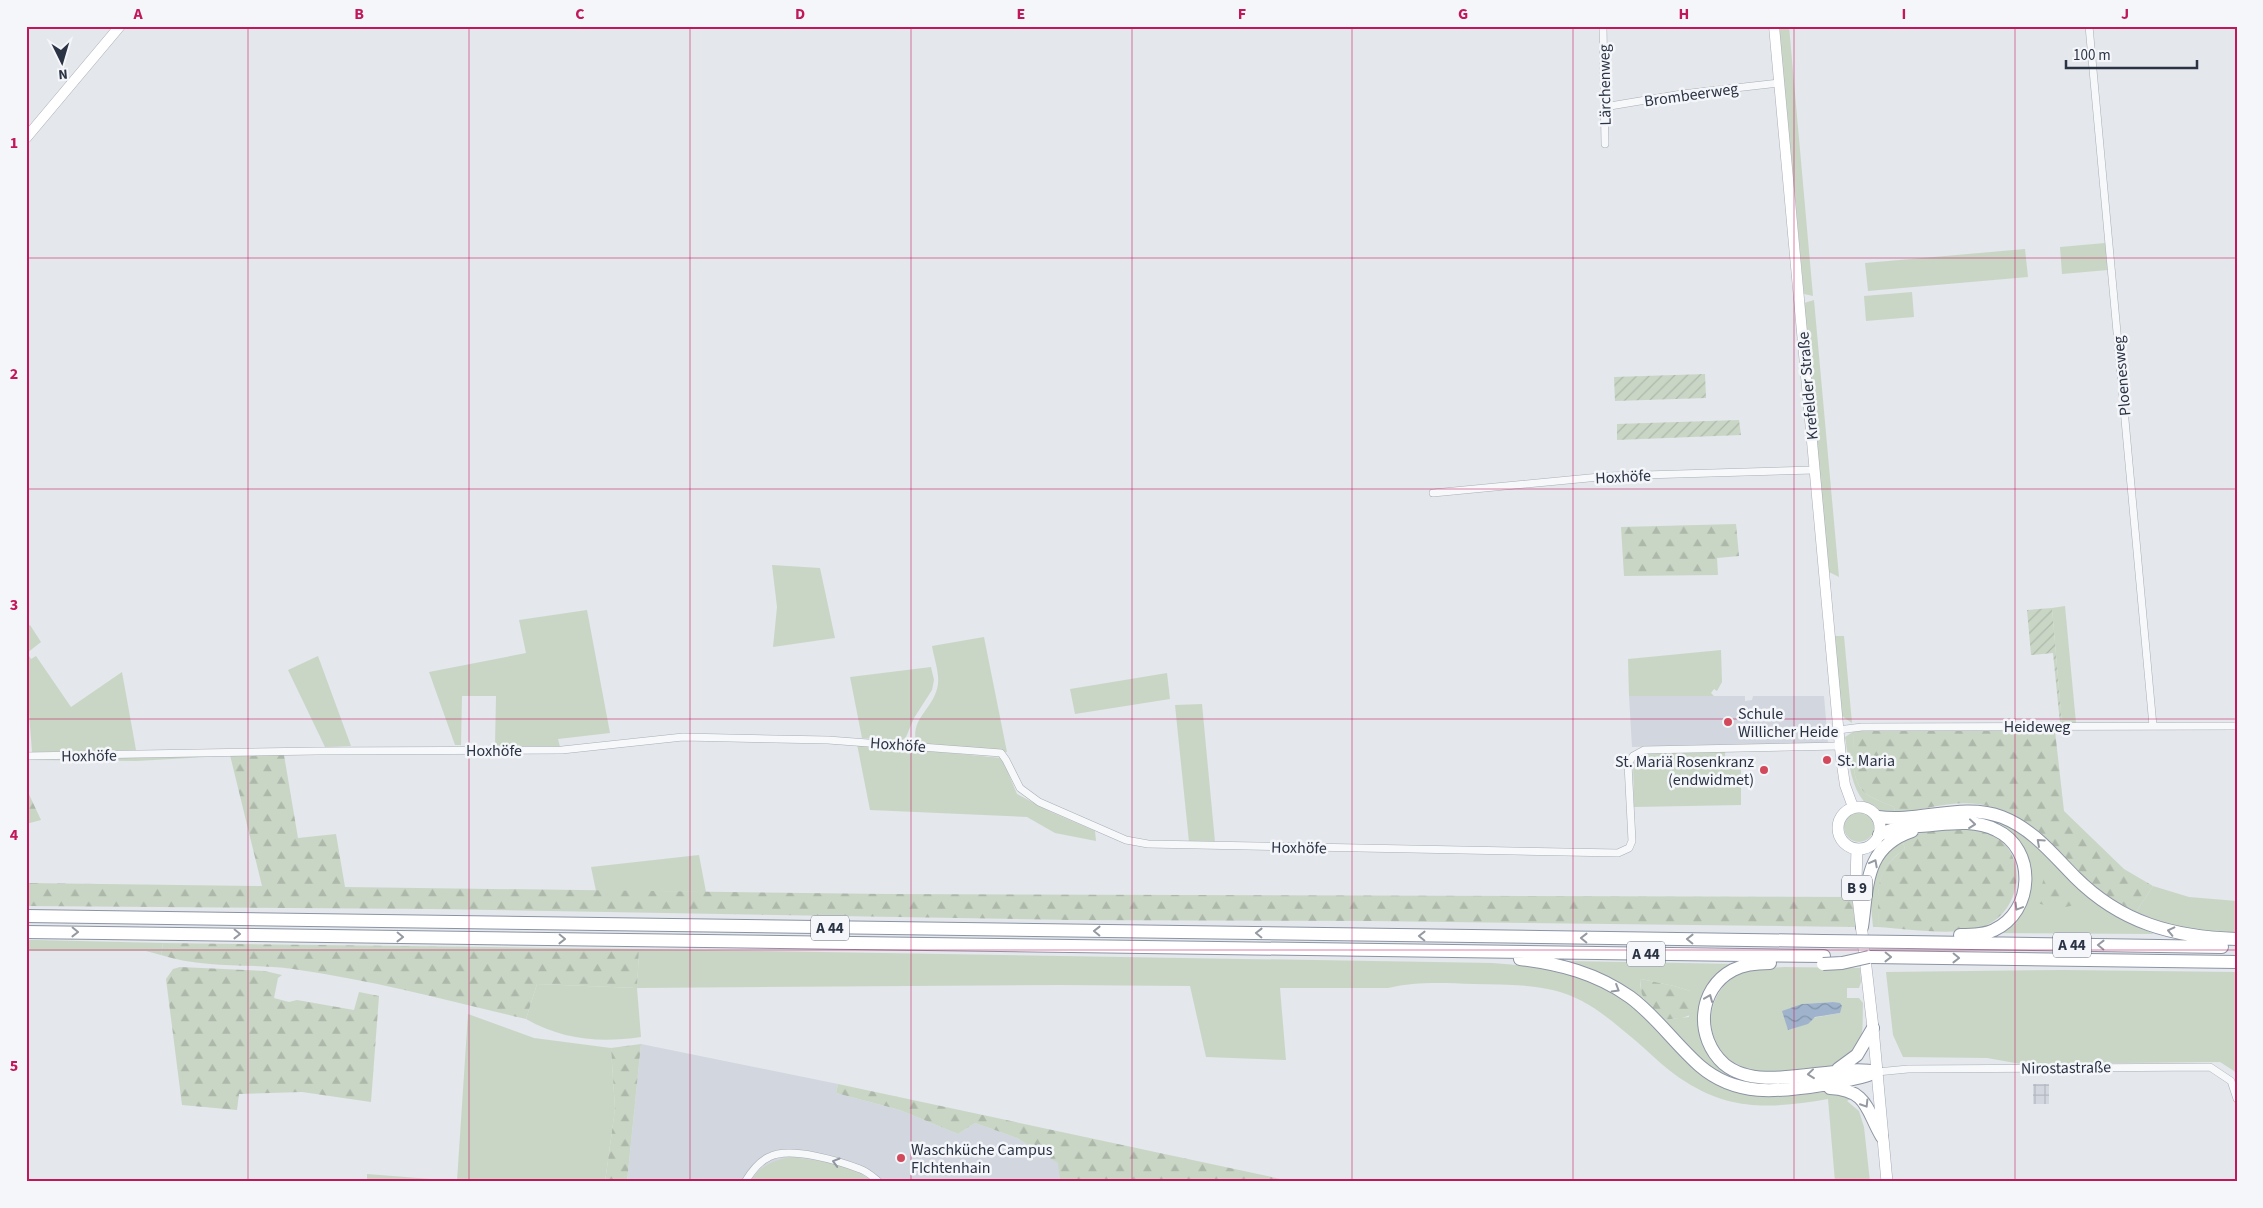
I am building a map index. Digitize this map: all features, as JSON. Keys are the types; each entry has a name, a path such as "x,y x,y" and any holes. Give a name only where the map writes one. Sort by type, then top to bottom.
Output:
{"highway":[{"path":"1878,817 1901,818 1966,812 1998,816 2017,824 2033,836 2090,892 2121,913 2144,924 2174,932 2206,938 2237,939"},
{"path":"1879,835 1893,829 1942,824 1979,824 1997,830 2007,837 2016,847 2024,864 2026,878 2023,896 2017,909 2008,920 1990,931 1964,935 1908,938"},
{"path":"1862,927 1868,877 1878,856 1900,836 1942,824"},
{"name":"A 44","path":"26,916 1738,940 1908,938 2237,947"},
{"name":"A 44","path":"26,932 1468,952 1823,960 1907,957 2237,962"},
{"path":"1468,952 1556,964 1584,972 1630,997 1647,1011 1700,1066 1734,1085 1765,1091 1838,1088 1856,1094 1867,1106 1872,1120 1882,1137"},
{"path":"1823,960 1749,964 1732,970 1718,982 1709,996 1704,1013 1704,1030 1709,1043 1716,1056 1726,1065 1742,1074 1770,1077 1860,1068 1877,1072"},
{"path":"1834,1071 1857,1056 1873,1028"},
{"path":"1805,1088 1861,1078 1877,1072"}],"main road":[{"path":"26,138 120,26"},
{"name":"Krefelder Straße","path":"1774,26 1838,730 1844,782 1853,807"},
{"path":"1853,807 1865,807 1878,817 1880,824 1879,835 1869,847 1857,849 1846,845 1841,840 1838,827 1842,815 1853,807"},
{"name":"B 9","path":"1857,849 1856,871 1873,1028 1886,1182"}],"street":[{"name":"Lärchenweg","path":"1603,26 1605,144"},
{"name":"Ploenesweg","path":"2089,26 2153,726"},
{"name":"Brombeerweg","path":"1604,107 1682,94 1779,83"},
{"name":"Hoxhöfe","path":"1433,493 1610,476 1814,470"},
{"name":"Heideweg","path":"1838,730 1862,727 2237,726"},
{"name":"Hoxhöfe","path":"26,756 405,750 562,750 683,737 876,743 1001,753 1020,788 1039,802 1126,840 1148,844 1618,853 1629,848 1632,842 1628,764 1633,756 1644,750 1840,746"},
{"name":"Nirostastraße","path":"1877,1072 1908,1069 2210,1066 2230,1081 2237,1099"},
{"path":"745,1182 756,1166 770,1156 792,1154 816,1156 862,1169 879,1182"}],"shaded area":[{"name":"Schule Willicher Heide","path":"1629,696 1745,696 1745,701 1752,700 1753,696 1824,696 1828,743 1632,747"},
{"path":"641,1044 838,1084 836,1093 900,1110 958,1134 975,1123 1017,1138 1059,1163 1060,1182 627,1182"},
{"path":"2033,1084 2049,1084 2049,1104 2033,1104"}],"green space":[{"path":"1779,26 1789,26 1813,296 1804,294"},
{"path":"2105,243 2108,270 2062,274 2060,247"},
{"path":"2025,249 2028,277 1868,291 1865,263"},
{"path":"1912,292 1914,317 1866,321 1864,296"},
{"path":"1814,300 1839,577 1829,572 1804,303"},
{"path":"1705,374 1706,398 1615,401 1614,377"},
{"path":"1739,420 1741,435 1617,440 1617,424"},
{"path":"1736,524 1739,556 1717,558 1718,575 1624,576 1621,527"},
{"path":"772,565 820,568 835,638 773,647 777,607"},
{"path":"2065,606 2076,723 2062,723 2052,608"},
{"path":"2052,608 2062,723 2060,723 2053,653 2031,655 2027,610"},
{"path":"587,610 610,733 558,739 560,747 495,746 496,696 462,696 461,745 455,745 429,672 526,653 519,620"},
{"path":"30,625 41,642 27,653 31,659 36,656 71,707 122,672 136,750 32,752 29,713 26,708 26,627"},
{"path":"1835,636 1844,636 1852,723 1842,716"},
{"path":"984,637 1007,752 916,743 916,727 934,697 938,684 938,673 932,646"},
{"path":"1721,650 1722,682 1717,691 1714,689 1711,693 1714,696 1629,696 1628,659"},
{"path":"318,656 351,746 325,747 288,670"},
{"path":"931,667 934,680 932,690 914,718 906,737 900,742 862,738 850,677"},
{"path":"1167,673 1170,699 1075,714 1070,689"},
{"path":"1202,704 1215,842 1189,842 1175,705"},
{"path":"2055,731 2064,811 2124,869 2153,886 2136,912 2108,896 2088,881 2033,827 2007,812 1987,806 1957,803 1895,812 1894,807 1875,799 1865,793 1860,787 1853,764 1853,732"},
{"path":"1853,732 1854,772 1860,787 1868,795 1894,807 1895,812 1881,812 1870,807 1857,790 1850,769 1845,737"},
{"path":"857,744 1002,758 1017,794 1051,812 1095,831 1096,841 1055,833 1027,817 870,810"},
{"path":"1725,752 1726,768 1741,767 1741,805 1634,807 1633,764 1637,758 1648,753"},
{"path":"230,755 284,755 298,838 336,834 345,887 887,894 1852,897 1856,927 1371,921 1071,920 432,909 26,906 26,883 262,886"},
{"path":"225,756 136,761 26,760"},
{"path":"26,788 41,820 26,824"},
{"path":"1972,811 2025,832 2098,904 2123,920 2154,934 1990,933 2006,927 2027,877 2006,830 1996,823 1977,816 1887,827 1885,821"},
{"path":"1859,812 1870,816 1874,827 1870,838 1859,842 1848,838 1844,827 1848,816"},
{"path":"1962,826 1990,833 1998,838 2008,848 2014,859 2016,885 2006,910 1997,919 1985,926 1962,931 1948,932 1878,927 1878,893 1882,874 1894,857 1905,849 1902,839 1932,829"},
{"path":"1902,839 1905,849 1887,865 1880,883 1878,927 1873,927 1870,896 1880,860"},
{"path":"699,855 706,892 596,891 591,867"},
{"path":"2045,874 2080,902 2059,907 2037,903"},
{"path":"2153,886 2189,897 2237,901 2237,933 2202,932 2170,926 2136,912"},
{"path":"26,940 163,943 161,955 146,951 26,951"},
{"path":"163,943 639,949 637,988 537,984 526,1019 410,991 323,974 276,967 210,964 177,959 161,955"},
{"path":"639,949 1492,963 1541,967 1577,976 1607,990 1629,1004 1732,1091 1754,1096 1782,1097 1833,1091 1854,1097 1847,1101 1859,1111 1864,1127 1870,1182 1835,1182 1828,1099 1790,1104 1755,1105 1721,1099 1703,1092 1666,1068 1603,1014 1569,995 1543,988 1515,985 1420,983 1388,988 1280,988 1286,1060 1206,1057 1190,986 637,988"},
{"path":"1565,961 1738,964 1704,1001 1717,1061 1780,1083 1759,1083 1726,1075 1699,1058 1659,1020 1689,1017 1690,991 1641,979 1640,985 1644,1002"},
{"path":"180,967 265,971 282,975 278,978 274,998 289,1002 297,1000 354,1010 359,992 379,996 371,1102 302,1092 239,1094 237,1110 182,1105 166,979 173,969"},
{"path":"1779,967 1860,968 1861,982 1859,988 1847,988 1847,998 1859,998 1863,1003 1862,1033 1856,1048 1842,1062 1828,1067 1756,1072 1737,1066 1720,1049 1714,1038 1711,1025 1715,1000 1722,989 1731,979 1748,970","holes":["1833,1002 1840,1013 1812,1018 1802,1004"]},
{"path":"2063,970 2237,972 2237,1077 2234,1071 2220,1062 2021,1064 1987,1058 1903,1057 1893,1035 1886,972"},
{"path":"1641,979 1690,991 1696,1004 1693,1014 1682,1018 1659,1020 1643,996"},
{"path":"537,984 637,988 641,1037 611,1040 568,1036 554,1032 526,1019"},
{"path":"468,1014 534,1038 611,1048 615,1109 605,1182 367,1182 367,1174 457,1181"},
{"path":"641,1044 627,1182 605,1182 615,1109 611,1048"},
{"path":"838,1084 1295,1182 1060,1182 1058,1163 1017,1138 975,1123 958,1134 900,1110 836,1093"},
{"path":"790,1157 823,1161 844,1167 855,1171 873,1182 750,1182 762,1168 778,1160"}],"water":[{"path":"1840,1003 1842,1006 1840,1013 1815,1017 1808,1024 1788,1030 1782,1011 1802,1004"}],"place":[{"name":"Schule Willicher Heide","path":"1728,722"},
{"name":"St. Maria","path":"1827,760"},
{"name":"St. Mariä Rosenkranz (endwidmet)","path":"1764,770"},
{"name":"Waschküche Campus FIchtenhain","path":"901,1158"}]}
